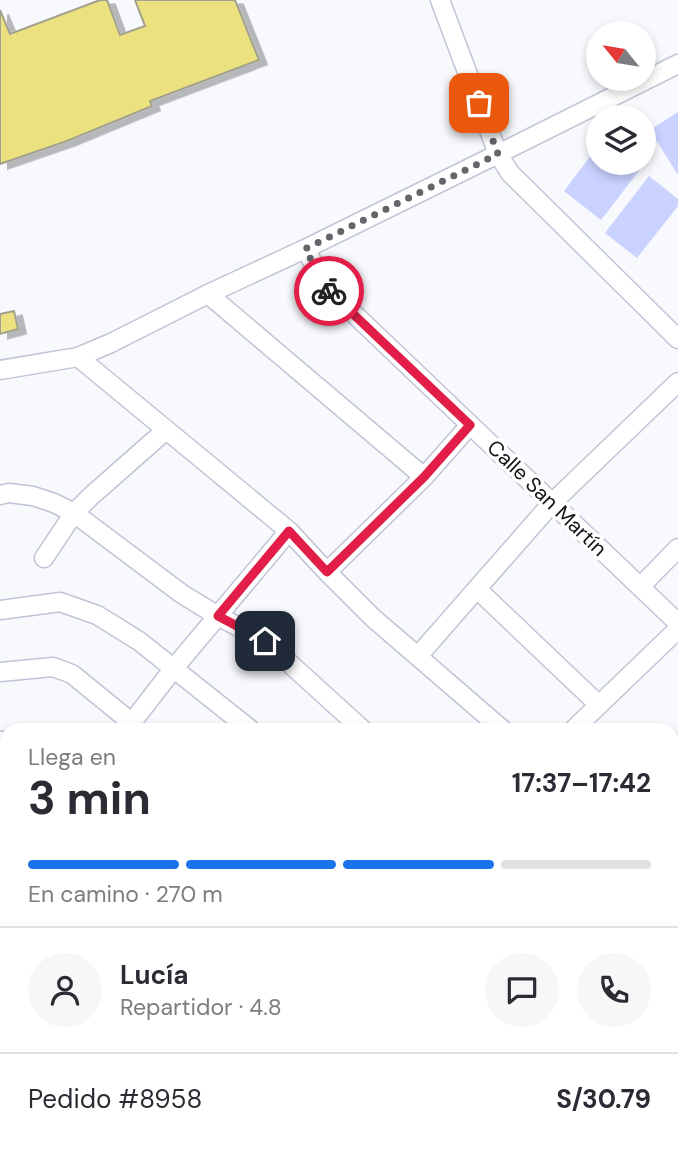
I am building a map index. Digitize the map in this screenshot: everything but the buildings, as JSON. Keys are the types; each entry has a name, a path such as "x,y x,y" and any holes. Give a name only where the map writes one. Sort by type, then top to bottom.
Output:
{"street":[{"path":"440,0 498,154 510,173 678,339"},
{"path":"0,370 78,357 111,343 678,64"},
{"name":"Calle San Martín","path":"305,249 328,290 678,623"},
{"path":"208,294 424,477"},
{"path":"78,357 289,531 372,617 495,723"},
{"path":"418,656 552,503 678,382"},
{"path":"327,572 424,477 470,425"},
{"path":"44,558 74,513 166,429"},
{"path":"0,495 9,493 33,496 74,513 182,594 265,641 355,723"},
{"path":"131,723 289,531"},
{"path":"640,587 678,548"},
{"path":"477,589 599,705"},
{"path":"0,610 60,602 97,615 174,668 242,723"},
{"path":"580,723 678,629"},
{"path":"0,672 53,667 72,674 126,723"}],"shaded area":[{"path":"678,112 678,175 656,140 656,126"},
{"path":"586,162 586,175 636,175 601,220 564,191"},
{"path":"649,176 678,199 678,206 637,258 605,233"}],"way so far":[{"path":"329,291 305,249 498,154 479,103"}],"route":[{"path":"265,641 218,616 289,531 327,572 424,477 470,425 329,291"}]}
